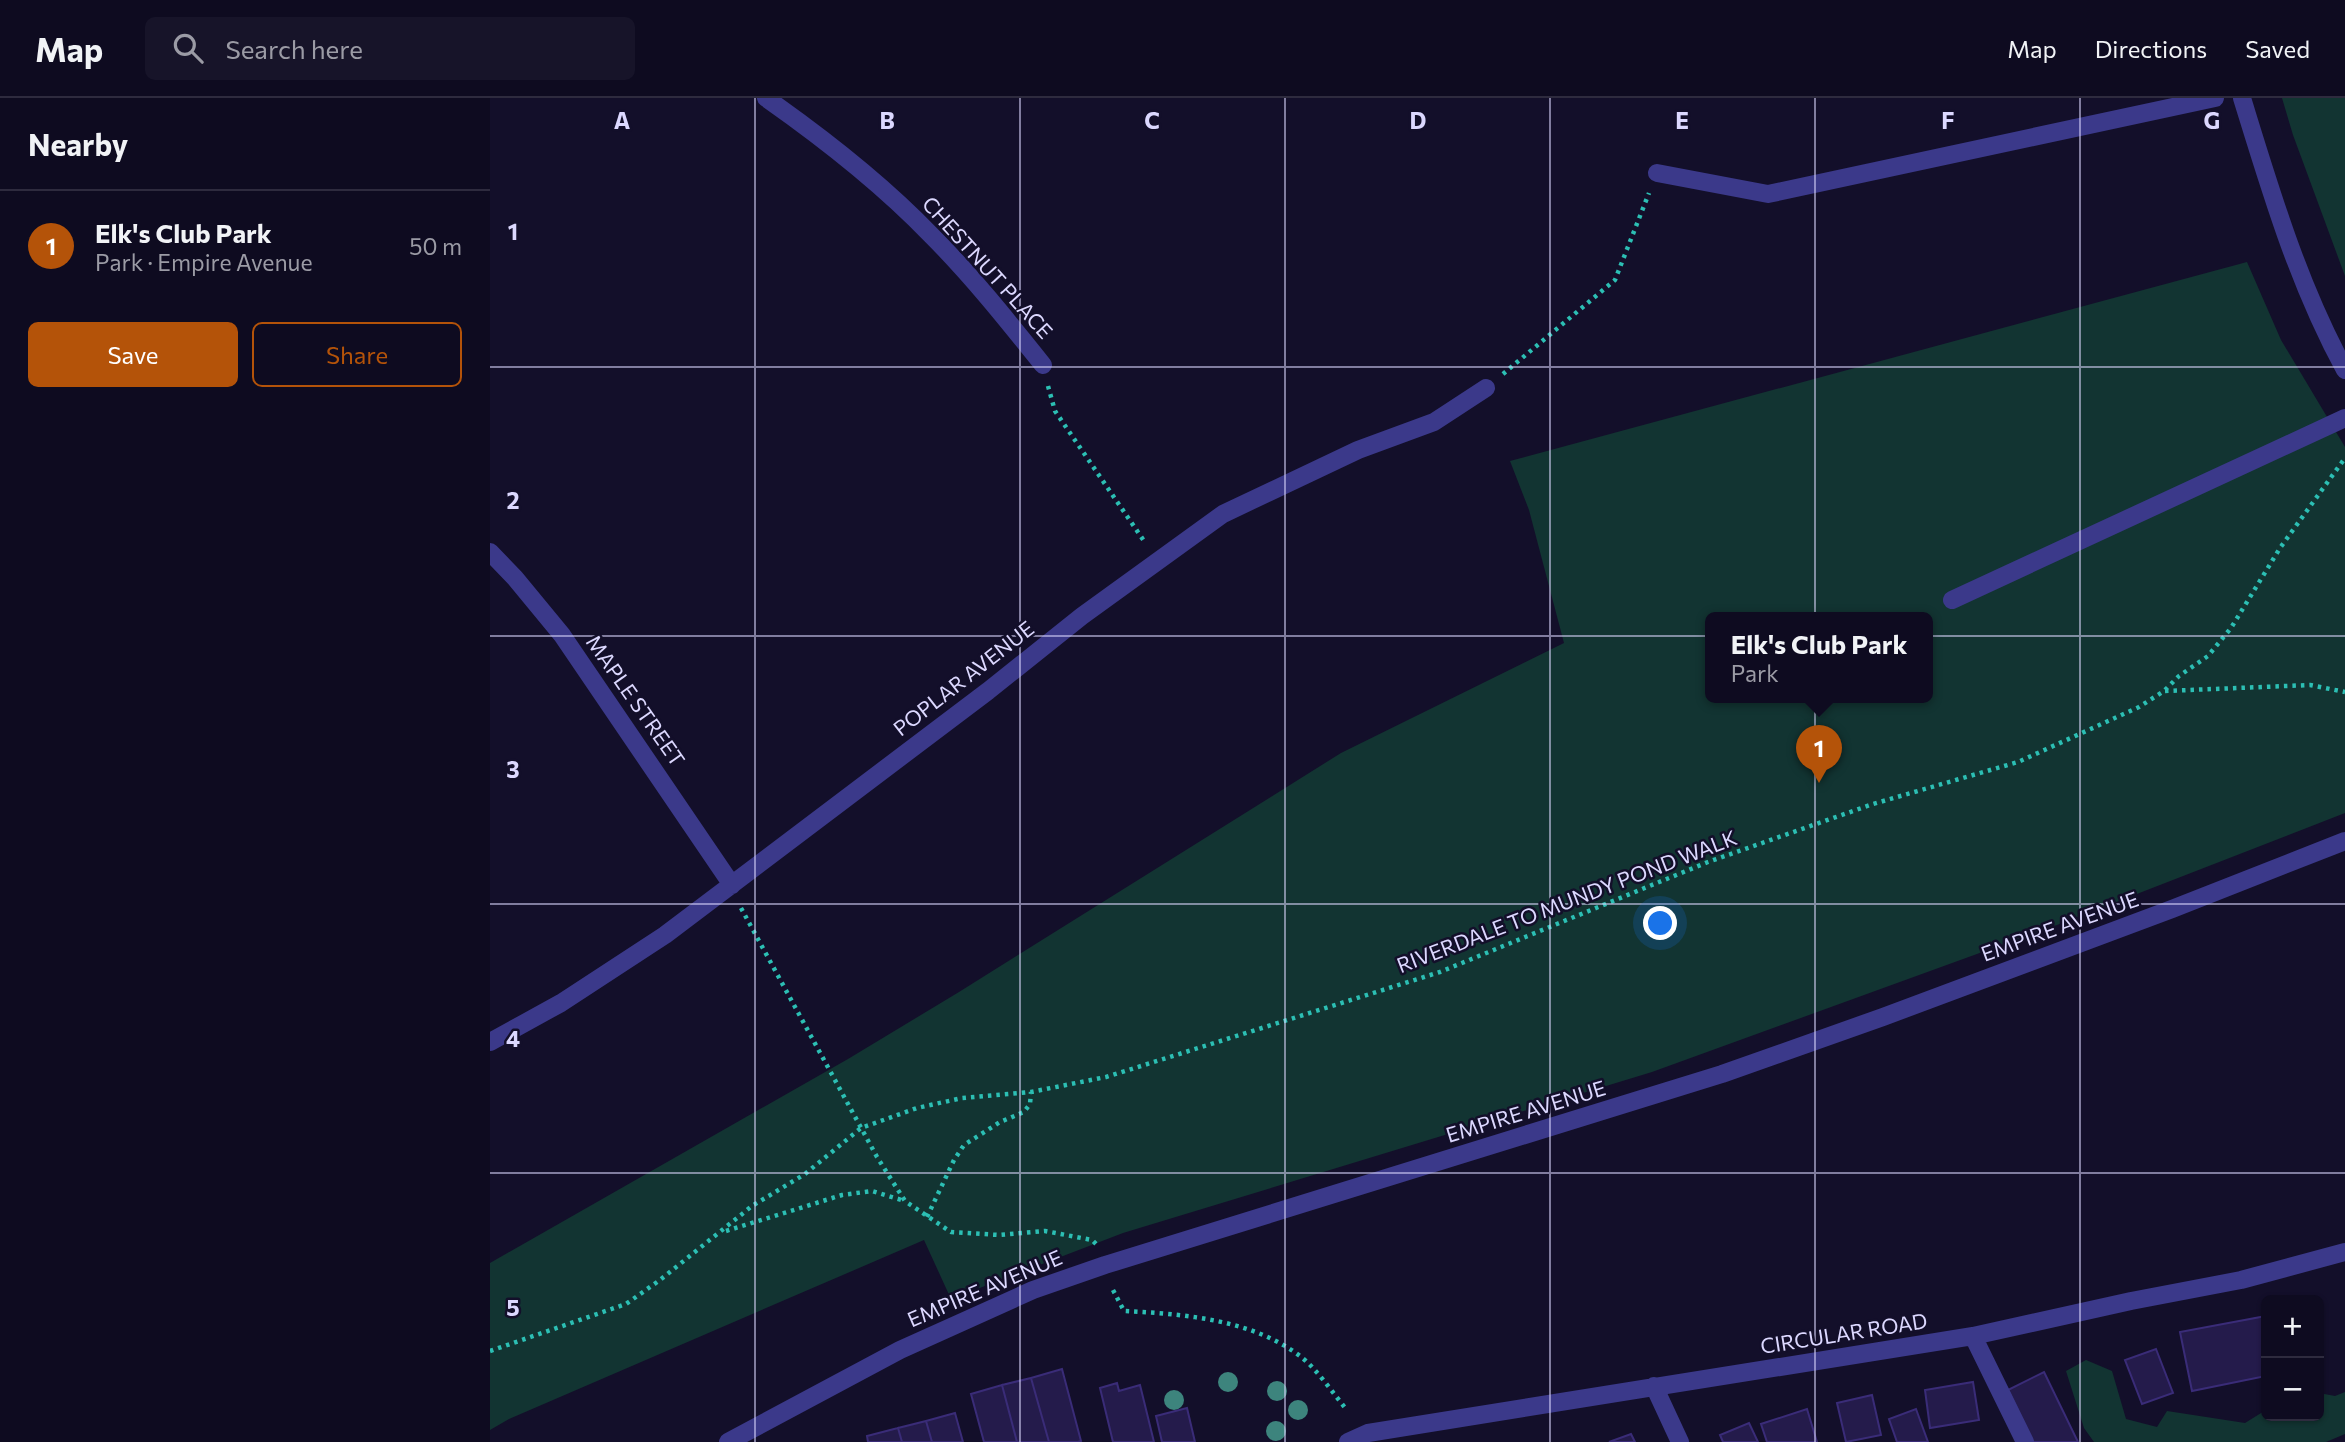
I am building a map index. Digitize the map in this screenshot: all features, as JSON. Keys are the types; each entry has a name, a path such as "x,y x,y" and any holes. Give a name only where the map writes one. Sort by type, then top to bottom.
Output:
{"street":[{"name":"CHESTNUT PLACE","path":"766,98 869,178 930,234 1005,317 1043,365"},
{"path":"1657,173 1768,194 2215,98"},
{"path":"2242,98 2291,254 2315,312 2345,370"},
{"name":"POPLAR AVENUE","path":"490,1042 612,972 732,885 988,691 1082,616 1223,514 1358,450 1434,422 1486,388"},
{"path":"1952,600 2345,418"},
{"name":"MAPLE STREET","path":"490,552 516,578 562,635 732,885"},
{"name":"EMPIRE AVENUE","path":"728,1442 900,1350 1033,1290 1118,1261 1722,1074 2147,919 2345,841"},
{"name":"CIRCULAR ROAD","path":"1348,1442 1368,1433 1973,1336 2241,1280 2345,1252"},
{"path":"1973,1336 2025,1442"},
{"path":"1654,1387 1680,1442"}],"path":[{"path":"1486,388 1615,280 1657,173"},
{"path":"1043,365 1055,411 1146,544"},
{"name":"RIVERDALE TO MUNDY POND WALK","path":"490,1351 626,1304 722,1232 752,1206 805,1174 861,1128 917,1108 962,1098 1031,1092 1106,1077 1440,972 1708,862 1873,804 2018,762 2139,707 2208,656 2231,628 2280,548 2345,458"},
{"path":"2164,691 2310,685 2345,692"},
{"path":"741,908 861,1128 905,1201"},
{"path":"927,1217 964,1145 1000,1122 1024,1112 1030,1104 1031,1092"},
{"path":"722,1232 842,1195 872,1191 905,1201 951,1232 999,1235 1045,1231 1092,1240 1097,1245"},
{"path":"1114,1290 1124,1311 1182,1314 1254,1331 1301,1356 1346,1409"}],"green space":[{"path":"2282,98 2345,98 2345,276 2293,135"},
{"path":"2247,262 2281,340 2345,447 2345,813 2057,925 1652,1072 1123,1233 951,1299 924,1240 509,1419 490,1430 490,1263 848,1059 1341,753 1564,643 1529,510 1510,461"},
{"path":"2086,1360 2112,1371 2126,1419 2157,1427 2167,1411 2245,1423 2261,1413 2261,1421 2324,1421 2324,1394 2335,1396 2345,1392 2345,1434 2326,1442 2094,1442 2084,1428 2066,1371"}],"building":[{"path":"2261,1317 2261,1377 2192,1391 2180,1332"},
{"path":"2156,1349 2173,1393 2142,1404 2125,1360"},
{"path":"1062,1369 1081,1441 1078,1442 1049,1442 1031,1378"},
{"path":"2044,1372 2078,1442 2033,1442 2008,1390"},
{"path":"1031,1378 1049,1442 1017,1442 1002,1385"},
{"path":"1973,1382 1979,1420 1930,1428 1925,1390"},
{"path":"1117,1383 1119,1391 1140,1385 1154,1442 1113,1442 1100,1388"},
{"path":"1002,1385 1017,1442 984,1442 971,1394"},
{"path":"1872,1395 1881,1435 1846,1442 1837,1403"},
{"path":"1187,1408 1195,1442 1162,1442 1156,1416"},
{"path":"1807,1409 1817,1442 1767,1442 1761,1424"},
{"path":"1916,1409 1928,1442 1897,1442 1889,1419"},
{"path":"955,1413 963,1442 932,1442 926,1421"},
{"path":"926,1421 932,1442 902,1442 898,1428"},
{"path":"1749,1423 1758,1442 1723,1442 1720,1435"},
{"path":"898,1428 902,1442 868,1442 867,1436"},
{"path":"1631,1434 1635,1442 1609,1442"}],"place":[{"name":"Elk's Club Park","path":"1819,783"}]}
